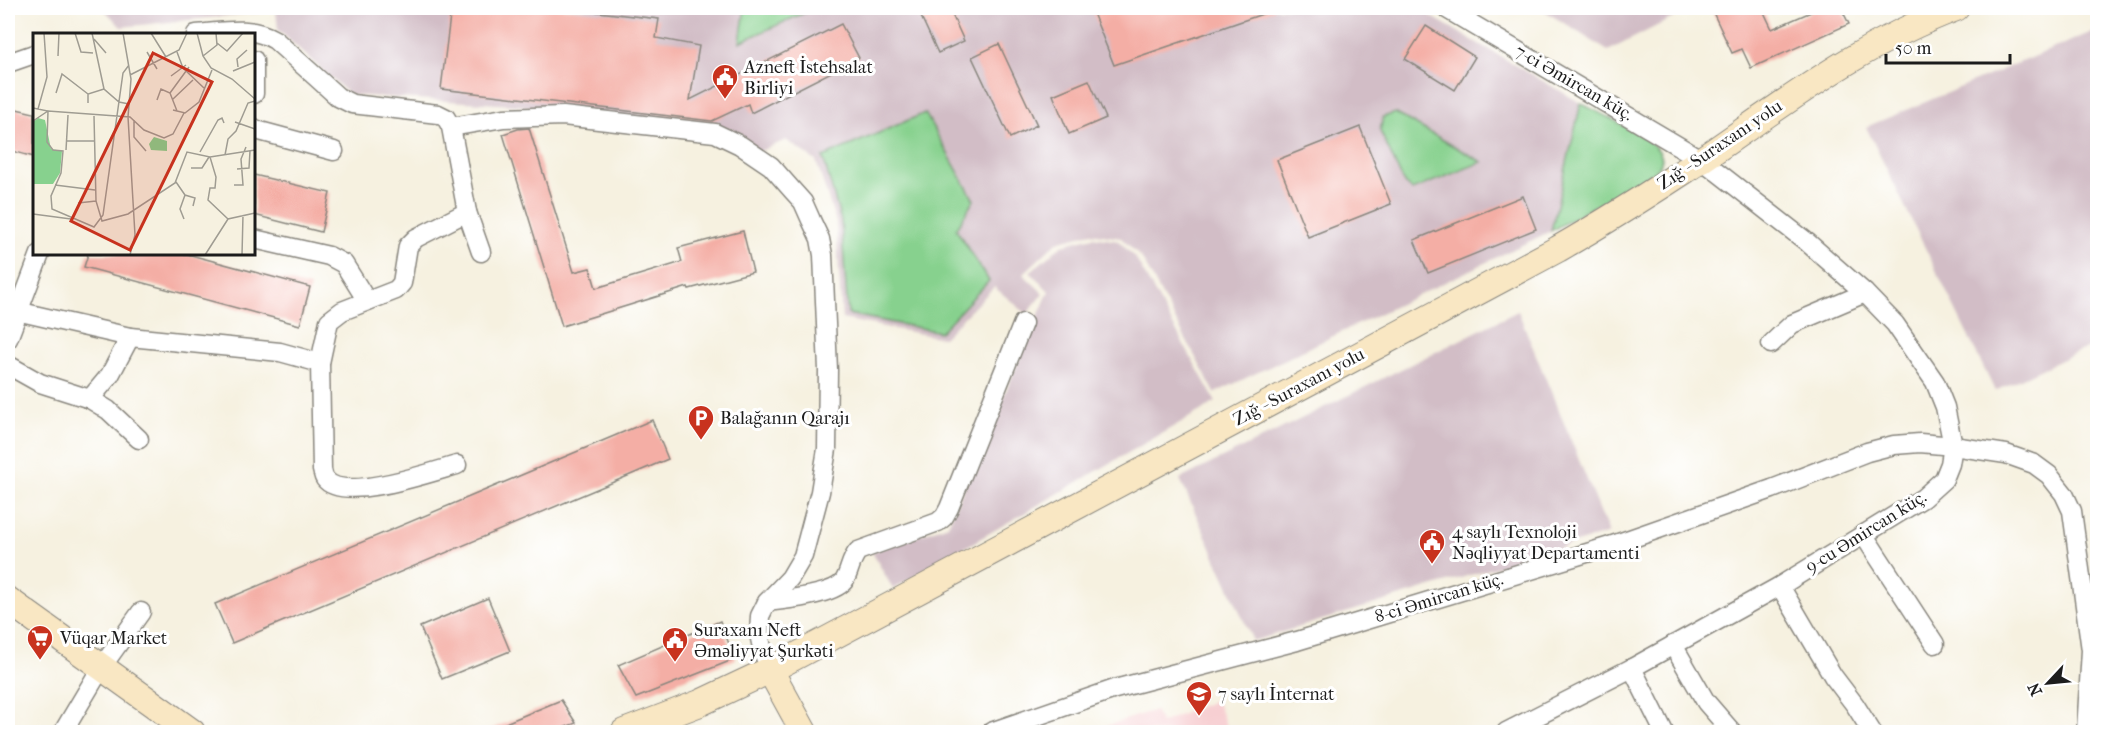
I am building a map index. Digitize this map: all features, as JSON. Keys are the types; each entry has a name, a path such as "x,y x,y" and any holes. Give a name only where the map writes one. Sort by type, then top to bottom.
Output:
{"main road":[{"name":"Zığ - Suraxanı yolu","path":"630,731 700,703 770,670 1558,249 1621,212 1803,89 1858,55 1927,19 1956,8"},
{"path":"8,600 192,732"},
{"path":"770,670 804,732"}],"street":[{"name":"7-ci Əmircan küç.","path":"1445,8 1701,159"},
{"path":"224,33 264,33 275,40 338,97 352,104 438,114 446,118 451,127 467,212 481,252"},
{"path":"8,63 33,54"},
{"path":"451,127 504,118 563,116 715,133 740,145 771,166 803,202 820,239 823,255 828,370 827,449 820,492 803,556 790,578 767,602 760,616 759,634 762,652 770,670"},
{"path":"255,129 333,151"},
{"name":"9-cu Əmircan küç.","path":"1506,732 1632,668 1780,586 1934,490 1944,479 1950,464 1953,446 1945,407 1935,382 1895,324 1865,293 1807,242 1701,159"},
{"path":"457,465 378,487 338,487 325,479 322,470 320,363 329,321 342,311 396,290 402,283 408,246 417,238 467,212"},
{"path":"255,239 329,256 344,264 367,301"},
{"path":"8,339 13,310 40,255"},
{"path":"1771,345 1792,324 1865,293"},
{"path":"13,310 130,337 280,352 320,363"},
{"path":"767,602 797,598 842,584 853,557 858,551 938,522 944,517 1023,323"},
{"path":"90,399 110,375 130,337"},
{"path":"8,365 40,383 90,399 108,410 139,439"},
{"name":"8-ci Əmircan küç.","path":"991,732 1115,689 1297,641 1599,550 1772,489 1867,452 1894,445 1920,443 2006,454 2034,464 2049,475 2064,494 2072,511 2091,650 2086,732"},
{"path":"1863,534 1935,644"},
{"path":"1780,586 1833,676 1872,732"},
{"path":"63,732 101,668 141,612"},
{"path":"1673,645 1706,702 1732,732"},
{"path":"1632,668 1664,732"}],"shaded area":[{"name":"Azneft İstehsalat Birliyi","path":"103,8 1417,8 1581,103 1551,231 1215,393 1141,257 1121,238 1091,233 1057,242 1023,274 1043,293 1027,314 994,287 943,338 842,319 836,222 816,161 786,140 758,152 733,130 514,105 350,95 278,30 276,11 121,27"},
{"path":"1540,8 1692,8 1608,51"},
{"path":"2097,30 2097,343 1995,391 1866,127"},
{"path":"1093,237 1119,241 1136,259 1216,402 893,589 872,552 948,525 1049,291 1030,272 1062,245"},
{"path":"1518,311 1609,533 1253,641 1180,479"},
{"name":"7 saylı İnternat","path":"1216,700 1229,732 1088,732 1155,710 1161,723"}],"green space":[{"path":"745,8 815,8 740,42"},
{"path":"1581,103 1648,141 1657,148 1662,157 1655,172 1551,231"},
{"path":"925,113 974,200 956,229 989,281 940,332 848,314 841,221 823,157"},
{"path":"1395,113 1482,162 1412,190 1404,183 1380,131 1383,117"}],"building":[{"path":"451,8 563,8 659,19 656,38 699,46 690,100 841,24 859,58 751,113 748,104 712,121 441,89"},
{"path":"917,8 949,8 964,41 938,53"},
{"path":"1091,8 1273,8 1274,10 1114,65"},
{"path":"1711,8 1762,8 1772,29 1820,8 1841,8 1849,24 1751,68 1742,49 1732,53"},
{"path":"1426,26 1475,57 1455,90 1405,59"},
{"path":"999,44 1037,125 1010,138 972,57"},
{"path":"1089,80 1106,118 1069,134 1053,95"},
{"path":"8,107 33,113 33,157 8,150"},
{"path":"1360,127 1391,204 1308,237 1277,160"},
{"path":"529,128 574,272 590,268 596,288 682,262 678,248 743,231 753,272 689,289 688,287 562,326 503,134"},
{"path":"255,175 330,193 321,232 255,215"},
{"path":"1523,196 1536,229 1428,273 1414,240"},
{"path":"88,255 191,255 310,287 300,325 84,267"},
{"path":"652,420 668,459 232,643 215,604"},
{"path":"488,598 510,651 442,679 420,627"},
{"path":"720,621 735,659 636,698 618,665"},
{"path":"561,700 576,723 553,732 484,732"}],"place":[{"name":"Azneft İstehsalat Birliyi","path":"725,100"},
{"name":"Balağanın Qarajı","path":"701,441"},
{"name":"4 saylı Texnoloji Nəqliyyat Departamenti","path":"1432,565"},
{"name":"Vüqar Market","path":"40,661"},
{"name":"Suraxanı Neft Əməliyyat Şurkəti","path":"675,663"},
{"name":"7 saylı İnternat","path":"1199,717"}]}
